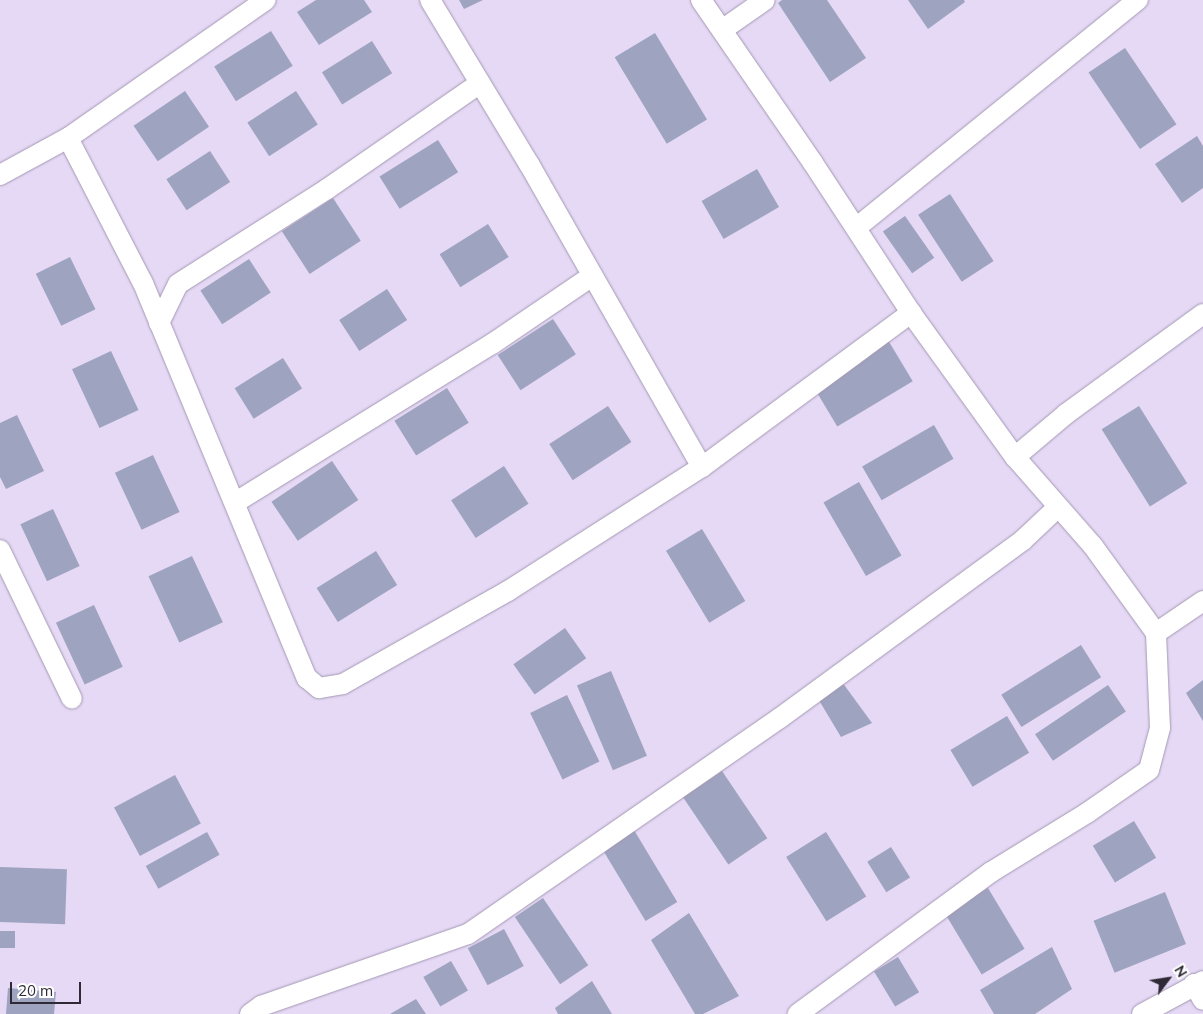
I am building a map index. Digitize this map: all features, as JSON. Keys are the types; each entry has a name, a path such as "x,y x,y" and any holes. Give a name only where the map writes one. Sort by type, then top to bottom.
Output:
{"street":[{"path":"0,175 68,138 266,0"},
{"path":"430,0 702,467"},
{"path":"701,0 856,228 911,313 1015,457 1092,546 1156,633 1160,728 1149,770 1087,813 991,872 798,1014"},
{"path":"722,30 765,0"},
{"path":"856,228 1138,0"},
{"path":"159,323 178,284 327,189 480,84"},
{"path":"68,138 143,283 236,502 307,678 319,688 343,684 508,591 702,467 911,313"},
{"path":"236,502 492,344 592,276"},
{"path":"143,283 178,284"},
{"path":"1015,457 1066,414 1203,314"},
{"path":"250,1014 261,1006 468,934 780,718 1023,540 1058,507"},
{"path":"0,550 72,699"},
{"path":"1156,633 1203,601"},
{"path":"1142,1014 1200,988"}],"building":[{"path":"316,0 364,0 372,12 319,45 297,12"},
{"path":"459,0 483,0 464,9"},
{"path":"782,0 827,0 866,58 830,82 778,3"},
{"path":"908,0 964,0 965,2 928,29"},
{"path":"271,31 293,66 236,101 214,67"},
{"path":"655,33 707,120 667,144 615,57"},
{"path":"372,41 392,73 342,104 322,72"},
{"path":"1125,48 1176,124 1140,149 1089,73"},
{"path":"185,91 209,127 158,161 134,126"},
{"path":"296,91 318,125 269,156 247,123"},
{"path":"1197,136 1203,146 1203,188 1182,203 1155,164"},
{"path":"438,140 458,172 400,209 379,177"},
{"path":"210,151 230,182 187,210 166,179"},
{"path":"757,169 779,207 724,239 702,201"},
{"path":"950,194 994,261 962,282 918,215"},
{"path":"333,198 361,241 310,274 282,231"},
{"path":"905,216 934,258 912,273 883,231"},
{"path":"488,224 509,257 460,287 440,254"},
{"path":"70,257 95,309 61,326 36,274"},
{"path":"249,259 271,293 222,324 200,291"},
{"path":"387,289 407,320 359,351 339,320"},
{"path":"553,319 576,354 521,390 498,355"},
{"path":"888,340 913,381 837,426 813,385"},
{"path":"111,351 138,410 99,428 72,369"},
{"path":"283,358 302,389 254,419 235,388"},
{"path":"447,388 469,423 416,456 394,421"},
{"path":"608,406 631,442 573,480 549,444"},
{"path":"1139,406 1187,483 1150,506 1102,429"},
{"path":"17,415 44,471 6,489 0,477 0,423"},
{"path":"934,425 954,459 882,500 862,466"},
{"path":"153,455 180,512 142,530 115,473"},
{"path":"332,461 358,500 298,541 271,502"},
{"path":"504,466 529,504 476,538 451,500"},
{"path":"859,482 902,556 866,576 823,502"},
{"path":"53,509 80,566 47,581 20,524"},
{"path":"702,529 745,601 709,623 666,551"},
{"path":"376,551 397,585 338,622 317,588"},
{"path":"192,556 223,622 179,642 148,576"},
{"path":"94,605 123,667 85,684 56,623"},
{"path":"565,628 586,658 535,694 513,664"},
{"path":"1081,645 1101,677 1021,727 1001,695"},
{"path":"611,671 647,756 613,770 577,685"},
{"path":"1203,680 1203,721 1186,693"},
{"path":"842,682 872,723 841,737 817,697"},
{"path":"1108,685 1126,712 1053,761 1035,734"},
{"path":"567,695 599,762 563,779 530,713"},
{"path":"1007,716 1029,753 973,787 950,750"},
{"path":"722,771 767,838 728,864 683,797"},
{"path":"175,775 201,824 140,856 114,807"},
{"path":"1134,821 1156,858 1115,883 1093,846"},
{"path":"634,830 677,902 646,921 602,849"},
{"path":"207,832 220,855 158,889 146,866"},
{"path":"826,832 866,896 826,921 786,857"},
{"path":"891,847 910,878 886,892 867,862"},
{"path":"0,867 67,869 65,924 0,922"},
{"path":"988,888 1025,949 982,975 945,914"},
{"path":"1165,892 1186,944 1115,973 1094,921"},
{"path":"543,898 588,965 560,984 515,917"},
{"path":"689,913 739,996 703,1014 695,1014 651,940"},
{"path":"504,929 524,966 488,985 468,948"},
{"path":"0,931 15,931 15,948 0,948"},
{"path":"1052,947 1072,989 1035,1014 994,1014 980,990"},
{"path":"898,957 919,992 895,1007 874,971"},
{"path":"451,961 468,990 440,1006 423,977"},
{"path":"592,981 612,1014 558,1014 555,1008"},
{"path":"8,988 56,992 54,1014 6,1014"},
{"path":"416,999 426,1014 390,1014"}]}
